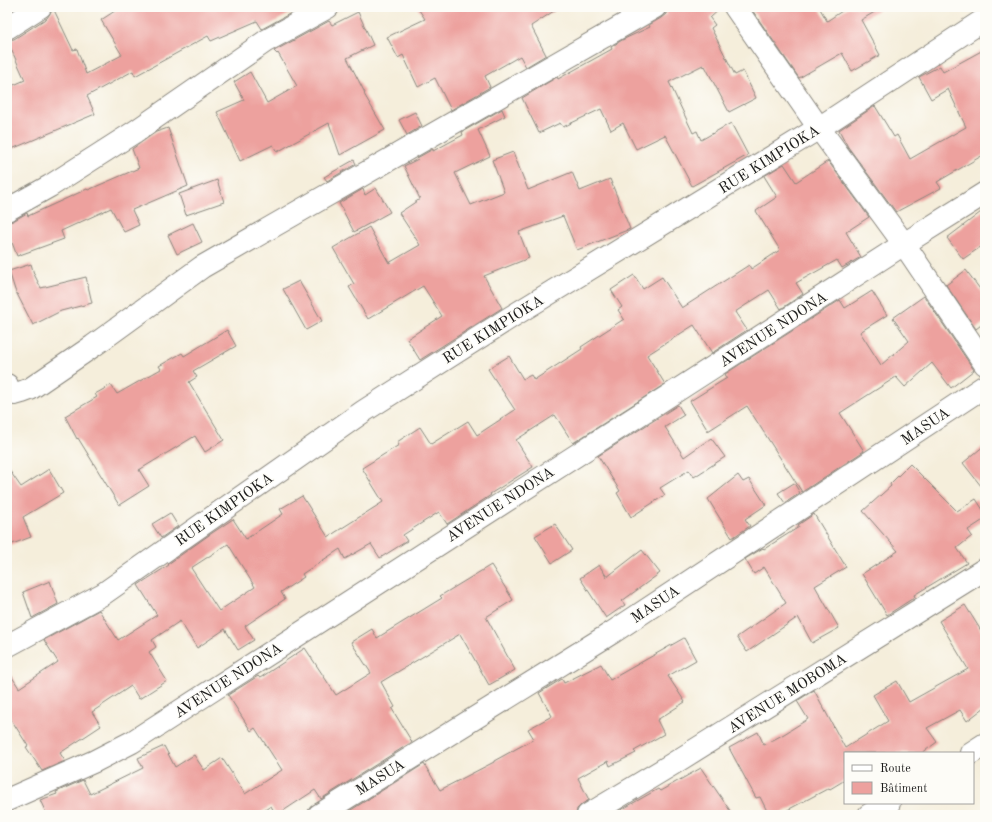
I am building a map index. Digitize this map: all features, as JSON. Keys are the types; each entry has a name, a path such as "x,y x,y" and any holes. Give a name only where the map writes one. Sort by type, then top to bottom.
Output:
{"street":[{"path":"7,28 40,7"},
{"path":"7,210 50,186 136,132 266,41 328,7"},
{"path":"7,385 9,391 15,394 30,389 93,346 202,267 655,7"},
{"path":"735,7 819,128 904,244 985,364"},
{"name":"RUE KIMPIOKA","path":"7,646 103,594 378,402 511,317 819,128 985,19"},
{"name":"AVENUE NDONA","path":"7,800 95,762 132,742 985,193"},
{"name":"MASUA","path":"319,815 613,632 985,386"},
{"name":"AVENUE MOBOMA","path":"588,815 671,765 985,569"},
{"path":"973,752 985,744"},
{"path":"869,815 887,804"}],"building":[{"path":"121,7 302,7 262,29 257,21 211,41 208,36 135,76 133,71 87,96 95,114 7,151 7,88 25,80 7,40 14,39 47,18 54,10 73,50 77,49 86,74 122,55 101,20"},
{"path":"417,7 560,7 531,26 546,55 526,67 520,56 485,76 490,87 451,110 435,78 418,87 403,55 398,58 387,37 425,19"},
{"path":"667,7 722,7 710,18 715,25 711,28 735,75 743,71 756,98 729,112 705,66 704,67 703,65 669,82 693,133 697,131 701,140 731,123 748,155 692,186 665,135 636,149 623,123 611,130 601,109 563,127 560,123 539,133 522,98 557,77 558,79 612,49 611,47 622,40 650,27 649,25 666,14"},
{"path":"750,7 819,7 827,21 848,7 883,7 861,20 880,55 852,71 842,53 799,78"},
{"path":"358,12 373,45 347,58 365,93 364,94 385,130 340,155 329,123 277,152 273,145 240,161 217,112 244,100 234,82 250,72 267,103 297,86 278,53 277,54 274,51 329,21 332,25"},
{"path":"985,49 985,154 937,182 941,188 896,212 848,147 839,130 875,106 894,137 897,135 910,159 966,127 948,89 931,99 919,77 940,66 943,72"},
{"path":"502,109 505,116 478,130 490,156 455,173 471,205 504,192 492,160 513,152 528,190 572,172 580,191 610,179 630,229 577,250 563,216 519,232 529,258 484,276 502,308 420,360 407,339 442,316 423,286 368,319 349,287 354,284 333,248 369,227 389,263 420,245 399,213 420,199 404,166 433,149 433,151 463,135 462,132"},
{"path":"415,112 422,126 407,135 399,120"},
{"path":"168,128 188,186 132,210 139,225 124,232 111,208 61,231 64,239 17,256 7,229 7,222 13,221 27,213 28,216 87,189 88,190 139,168 132,149 156,132"},
{"path":"354,160 356,164 327,181 324,177"},
{"path":"828,161 869,217 846,232 861,257 842,268 837,260 796,283 803,294 781,309 769,290 735,312 747,330 712,353 694,325 647,355 665,384 573,443 555,415 516,440 533,467 490,494 491,495 447,524 439,512 403,535 407,541 380,558 371,544 345,559 340,549 302,574 304,577 281,592 285,599 245,626 254,640 238,650 225,629 197,648 180,621 152,640 156,647 149,652 167,681 139,699 131,686 92,712 101,726 60,753 65,761 42,771 26,747 28,746 7,713 7,669 19,688 58,662 44,640 99,610 118,640 157,615 138,585 169,565 168,564 233,519 246,539 283,514 280,509 302,496 328,537 383,502 362,468 399,445 397,442 420,427 431,444 468,421 477,435 515,410 488,369 509,356 523,379 531,375 534,380 582,349 581,347 624,319 618,310 622,307 611,290 634,275 643,289 662,277 682,308 749,265 751,269 780,250 756,211 777,197 764,176 784,164 796,182","holes":["228,544 255,587 219,611 191,568"]},
{"path":"217,180 224,202 186,215 179,194"},
{"path":"376,188 390,212 354,232 339,203 363,189 365,195"},
{"path":"985,209 985,244 963,259 947,238"},
{"path":"193,223 202,242 177,254 168,235"},
{"path":"31,264 41,288 86,277 92,303 61,311 33,325 15,290 9,271"},
{"path":"966,270 985,296 985,322 976,329 946,285"},
{"path":"299,281 322,321 306,330 283,289"},
{"path":"872,291 887,315 860,332 881,365 909,341 893,318 924,296 974,370 951,388 932,363 905,387 896,377 840,413 864,451 802,492 747,406 708,431 690,401 727,378 725,374 840,300 845,308"},
{"path":"227,330 236,346 193,371 197,377 189,382 224,440 205,452 195,436 139,470 149,486 119,505 78,438 77,439 65,416 97,397 95,394 111,385 117,394 161,369 159,366 182,353 184,356"},
{"path":"678,405 684,415 665,427 684,457 711,438 725,457 694,477 689,470 660,488 665,495 631,517 617,493 620,491 598,456"},
{"path":"985,445 985,491 963,463"},
{"path":"910,464 957,511 976,499 985,513 985,519 968,530 972,536 957,548 967,563 914,595 915,597 887,615 862,574 898,551 863,511 891,486 890,484"},
{"path":"7,467 21,487 49,469 63,493 23,517 31,537 7,546"},
{"path":"738,475 743,482 749,479 766,505 745,519 750,526 732,538 708,499"},
{"path":"794,483 800,493 785,503 778,493"},
{"path":"170,513 178,526 161,538 152,524"},
{"path":"814,514 846,567 815,586 839,628 812,643 798,617 747,652 737,637 786,603 764,567 754,574 745,559 799,527 798,525"},
{"path":"555,524 572,550 552,563 535,536"},
{"path":"642,550 660,573 622,601 625,605 606,618 580,578 599,565 607,577"},
{"path":"491,565 513,600 486,617 515,670 489,685 460,634 381,682 395,707 392,709 412,742 321,799 315,790 277,815 271,806 257,815 47,815 40,800 57,794 56,792 83,780 90,794 143,768 138,758 164,746 175,767 194,755 204,770 222,758 245,794 282,770 255,728 251,731 228,695 258,676 260,678 305,648 336,695 371,673 351,642 372,629 377,638 442,598 440,596"},
{"path":"50,581 58,604 32,618 23,592"},
{"path":"965,605 985,637 985,707 967,721 960,710 927,728 937,742 923,752 844,752 844,781 778,815 769,815 760,797 756,798 729,748 758,732 764,745 808,719 797,701 814,690 845,748 888,721 873,695 897,681 909,702 968,669 939,621"},
{"path":"684,638 696,660 668,676 685,702 657,720 664,734 634,751 636,753 610,766 608,761 578,778 589,800 577,809 576,815 343,815 424,764 440,790 494,762 534,739 528,729 552,716 539,693 562,679 564,683 601,664 610,680"},
{"path":"701,768 733,815 612,815 658,789 660,791"}]}
